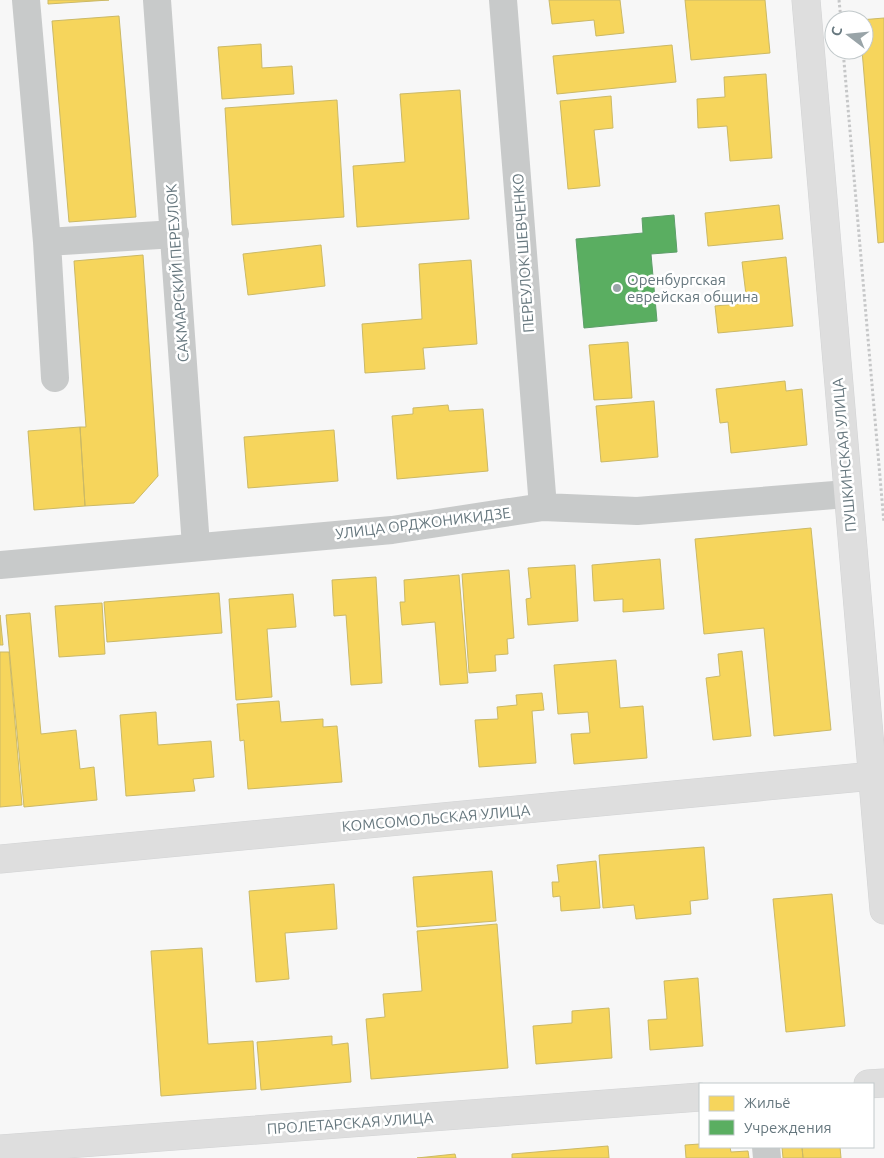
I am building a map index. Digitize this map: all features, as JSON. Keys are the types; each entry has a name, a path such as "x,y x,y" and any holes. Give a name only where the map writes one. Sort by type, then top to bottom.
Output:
{"main road":[{"name":"ПУШКИНСКАЯ УЛИЦА","path":"806,0 884,910"},
{"name":"КОМСОМОЛЬСКАЯ УЛИЦА","path":"0,859 873,776"},
{"name":"ПРОЛЕТАРСКАЯ УЛИЦА","path":"0,1149 699,1097"}],"street":[{"path":"26,0 47,242 55,378"},
{"name":"САКМАРСКИЙ ПЕРЕУЛОК","path":"157,0 196,546"},
{"name":"ПЕРЕУЛОК ШЕВЧЕНКО","path":"504,0 543,507"},
{"path":"47,242 175,234"},
{"name":"УЛИЦА ОРДЖОНИКИДЗЕ","path":"0,565 392,530 543,507 637,510 847,494"}],"path":[{"path":"844,60 884,523"}],"building: Жильё":[{"path":"48,0 109,0 48,4"},
{"path":"549,0 620,0 624,33 596,36 594,20 552,24"},
{"path":"685,0 765,0 770,53 691,60"},
{"path":"119,16 136,217 69,222 52,21"},
{"path":"884,18 884,242 878,243 863,60 874,60 874,19"},
{"path":"261,44 262,68 292,66 294,94 222,99 218,47"},
{"path":"672,45 676,82 557,94 553,56"},
{"path":"766,74 772,158 730,161 727,126 698,128 697,99 725,97 724,77"},
{"path":"460,90 469,219 357,227 353,166 405,162 400,94"},
{"path":"611,96 613,128 594,130 600,186 568,189 560,101"},
{"path":"337,100 344,217 232,225 225,108"},
{"path":"779,205 783,239 708,246 705,213"},
{"path":"321,245 325,286 248,295 243,254"},
{"path":"143,255 158,476 134,503 85,506 80,427 86,427 74,261"},
{"path":"786,257 793,326 718,333 715,306 747,303 742,262"},
{"path":"471,260 477,344 423,348 425,369 365,373 362,324 422,319 419,264"},
{"path":"628,342 632,398 594,400 589,345"},
{"path":"785,381 786,391 802,389 807,445 731,453 728,422 720,423 716,389"},
{"path":"654,401 658,457 601,462 596,406"},
{"path":"448,405 449,411 483,409 488,471 397,479 392,416 413,414 413,408"},
{"path":"80,427 85,506 34,510 28,431"},
{"path":"334,430 338,481 248,488 244,437"},
{"path":"811,528 831,730 774,736 764,628 704,634 695,539"},
{"path":"660,559 664,609 623,612 623,599 594,601 592,565"},
{"path":"575,565 578,621 528,625 526,599 531,598 528,568"},
{"path":"509,570 514,638 507,639 508,654 495,655 496,671 469,673 462,574"},
{"path":"459,575 468,683 440,685 435,622 402,625 400,602 405,602 404,580"},
{"path":"376,577 382,683 351,685 346,615 334,616 332,580"},
{"path":"219,593 222,633 107,642 104,602"},
{"path":"293,594 296,627 267,629 272,697 236,700 229,599"},
{"path":"102,603 105,654 59,657 55,606"},
{"path":"30,613 41,734 76,730 80,769 94,767 97,800 24,807 6,615"},
{"path":"0,615 3,645 0,645"},
{"path":"742,651 751,736 713,740 706,678 720,676 718,654"},
{"path":"0,652 9,652 22,805 0,807"},
{"path":"616,660 620,708 643,706 647,758 574,764 571,734 590,733 588,712 558,714 554,665"},
{"path":"542,693 544,710 532,711 536,763 479,767 475,720 498,719 497,707 517,705 516,695"},
{"path":"279,701 281,722 323,719 323,727 337,726 342,782 248,789 244,740 240,741 237,704"},
{"path":"156,712 158,745 211,741 214,777 193,779 195,791 126,796 120,715"},
{"path":"704,847 708,899 690,901 691,914 636,919 634,905 603,908 599,855"},
{"path":"596,861 600,908 561,911 560,896 553,897 552,882 559,882 557,865"},
{"path":"492,871 496,921 417,927 413,877"},
{"path":"334,884 337,929 285,933 289,979 256,982 249,891"},
{"path":"832,894 845,1026 786,1032 773,899"},
{"path":"497,924 508,1068 371,1079 366,1019 385,1017 383,994 422,991 417,931"},
{"path":"202,948 208,1044 253,1041 256,1089 161,1096 151,951"},
{"path":"698,978 703,1046 650,1050 648,1020 667,1019 664,981"},
{"path":"609,1008 612,1058 536,1064 533,1026 572,1023 572,1011"},
{"path":"332,1036 332,1045 348,1043 351,1082 261,1090 257,1042"},
{"path":"699,1144 699,1148 730,1148 731,1152 748,1151 749,1158 686,1158 685,1145"},
{"path":"608,1146 609,1158 512,1158 512,1154"},
{"path":"782,1148 802,1148 803,1158 783,1158"},
{"path":"802,1148 840,1148 841,1158 803,1158"},
{"path":"455,1154 456,1158 417,1158"}],"building: Учреждения":[{"name":"Оренбургская еврейская община","path":"674,215 677,252 651,254 657,321 584,328 576,239 643,233 642,218"}],"place":[{"name":"Оренбургская еврейская община","path":"617,288"}]}
